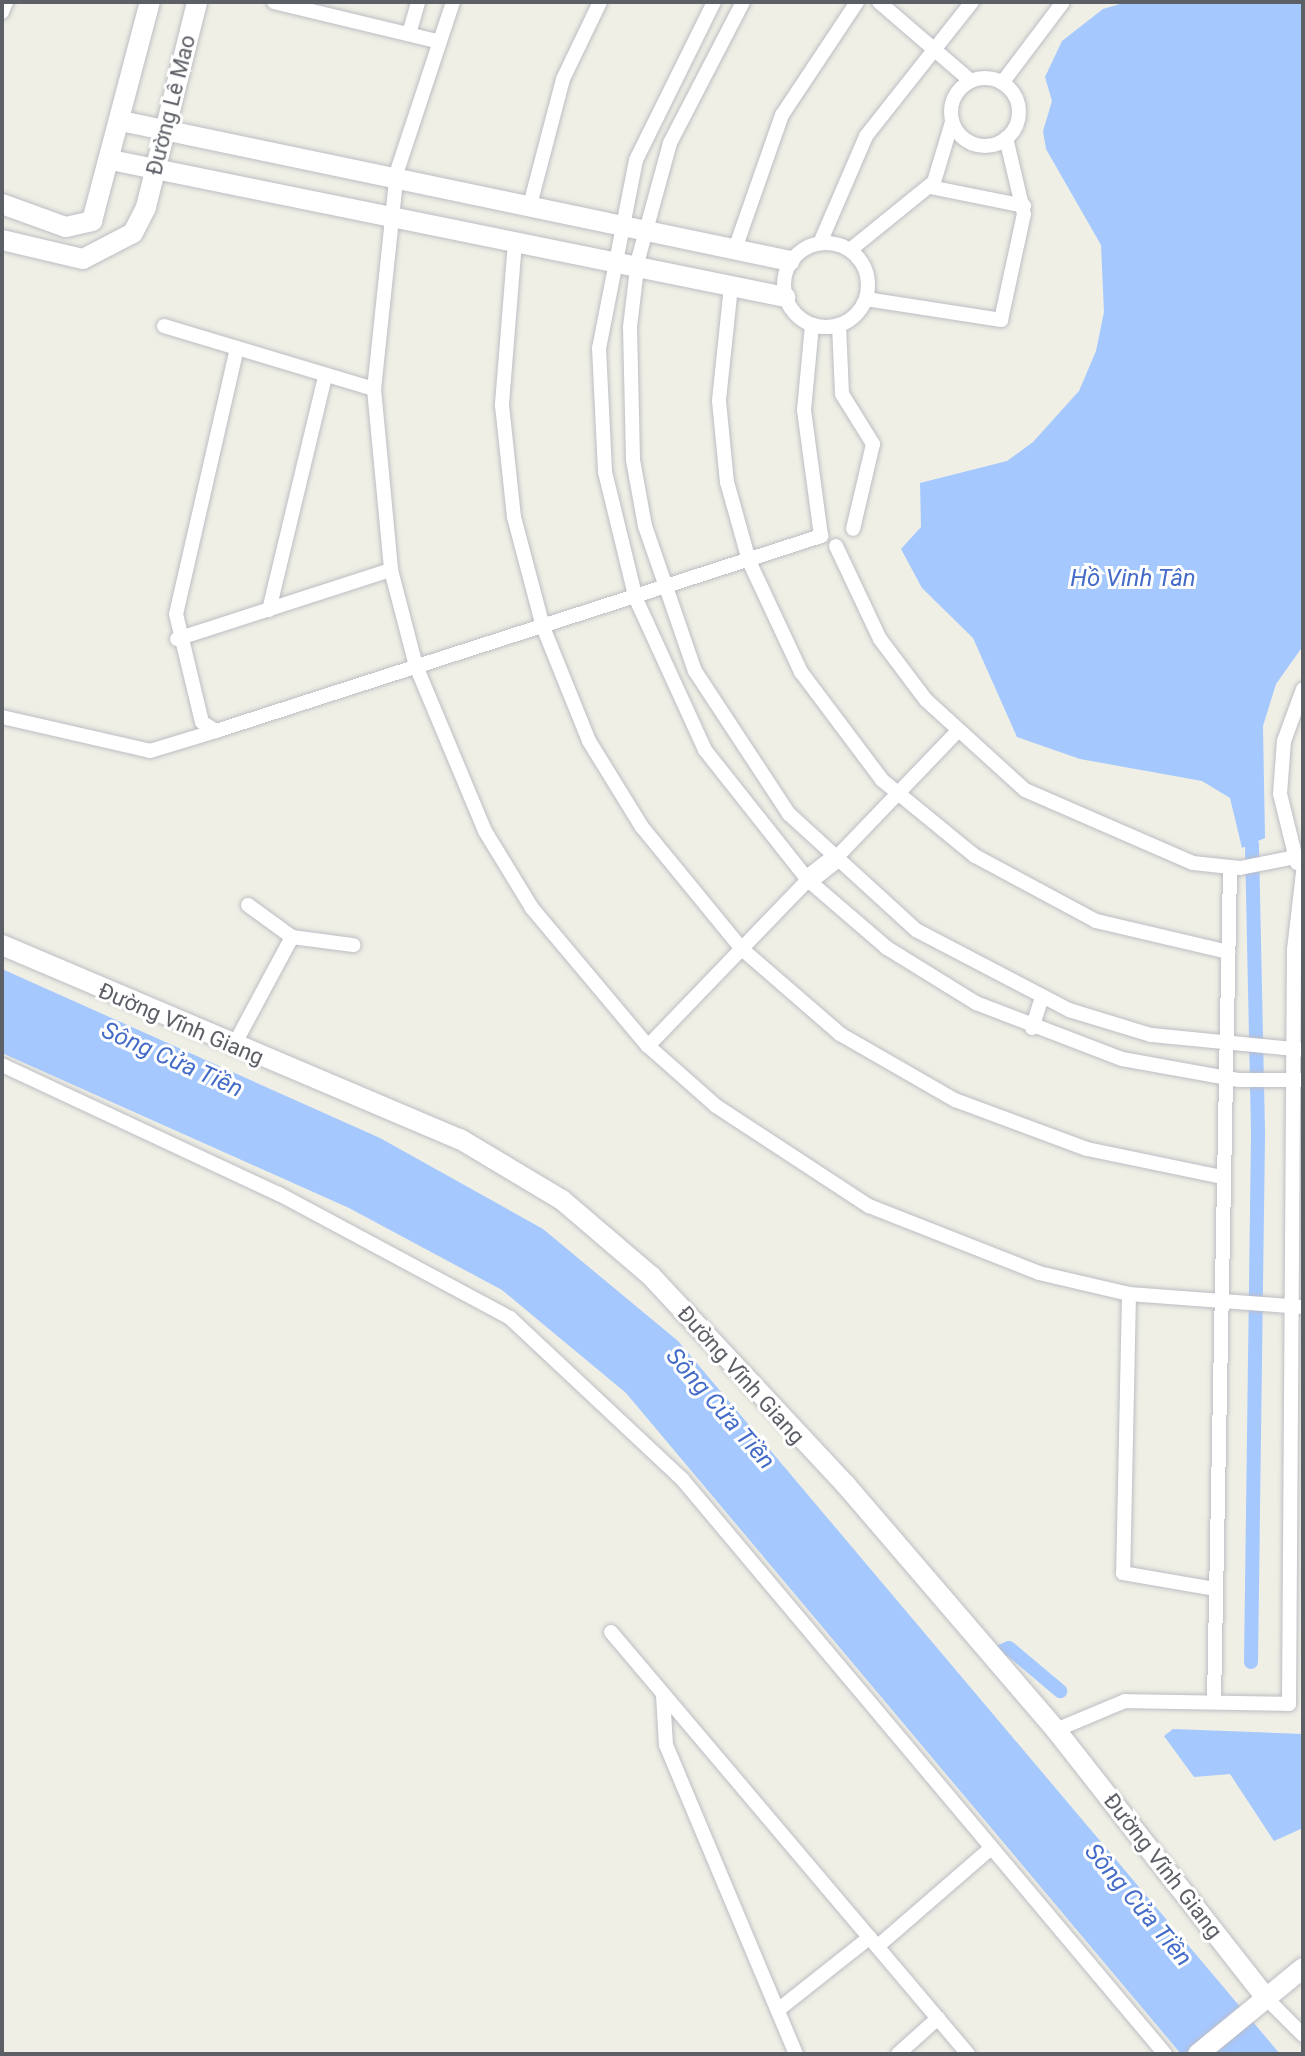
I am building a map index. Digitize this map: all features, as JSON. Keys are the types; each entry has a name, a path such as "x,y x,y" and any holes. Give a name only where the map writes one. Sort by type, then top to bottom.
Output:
{"street":[{"path":"2,12 6,2"},
{"name":"Đường Lê Mao","path":"2,204 66,227 87,225 101,200 150,2"},
{"name":"Đường Lê Mao","path":"2,240 53,257 107,253 133,233 146,207 197,2"},
{"path":"274,2 321,7 437,41"},
{"path":"409,34 418,2"},
{"path":"453,2 437,41 396,178 374,389 391,570 416,666 485,831 532,908 648,1046 790,1160 869,1206 1039,1273 1129,1294 1225,1305 1298,1307"},
{"path":"530,205 563,79 600,2"},
{"path":"714,2 661,101 621,224 599,348 605,472 636,599 705,750 808,880 931,977 1032,1028 1122,1059 1232,1079 1299,1080"},
{"path":"743,2 670,143 637,267 628,394 633,460 663,591 738,745 834,860 916,930 1042,998 1151,1035 1232,1047 1299,1050"},
{"path":"735,249 782,115 857,2"},
{"path":"879,2 971,81 1002,83"},
{"path":"121,121 790,261 820,243 866,136 930,47 972,2"},
{"path":"1002,83 1063,2"},
{"path":"850,250 930,187 952,122 954,98 971,81"},
{"path":"866,299 1001,320 1024,206 1006,138 1019,110 1002,83"},
{"path":"952,122 975,144 1006,138"},
{"path":"111,160 785,297 812,325 839,325 866,299 866,271 850,250 820,243"},
{"path":"930,187 1024,206"},
{"path":"515,242 503,348 505,461 543,627 589,741 634,815 742,949 840,1034 955,1100 1087,1149 1222,1177"},
{"path":"785,297 790,261"},
{"path":"731,286 720,360 721,442 749,561 801,672 899,794 975,856 1096,921 1228,952"},
{"path":"2,717 150,751 663,591 824,531 804,410 812,325"},
{"path":"839,325 842,394 873,444 853,529"},
{"path":"164,326 374,389"},
{"path":"216,731 202,722 177,639 178,601 237,348"},
{"path":"269,610 325,376"},
{"path":"836,546 880,639 956,733 1025,790 1098,827 1193,863 1235,868 1295,857"},
{"path":"177,639 391,570"},
{"path":"1056,1730 1111,1703 1296,1705 1298,950 1301,872 1280,794 1284,741 1303,689"},
{"path":"648,1046 956,733"},
{"path":"1214,1702 1225,1305 1222,1177 1232,1079 1228,952 1235,868"},
{"path":"248,905 292,937 353,945"},
{"path":"233,1047 292,937"},
{"name":"Đường Vĩnh Giang","path":"2,945 233,1047 460,1139 562,1200 651,1276 741,1372 1056,1730 1259,2002 1303,2035"},
{"path":"1032,1028 1042,998"},
{"path":"2,1065 279,1194 510,1318 682,1479 1165,2054"},
{"path":"1129,1294 1123,1573 1215,1589"},
{"path":"611,1632 968,2054"},
{"path":"663,1695 666,1745 796,2054"},
{"path":"778,2010 874,1942 991,1848"},
{"path":"1198,2054 1303,1968"},
{"path":"898,2054 938,2018"}],"water":[{"name":"Hồ Vinh Tân","path":"1127,2 1303,2 1303,646 1276,684 1263,726 1265,838 1242,848 1230,798 1202,781 1080,759 1017,737 973,638 922,588 901,549 921,527 920,483 1007,461 1033,442 1079,391 1096,351 1104,312 1101,245 1046,149 1043,131 1052,101 1045,77 1062,41 1103,9"},
{"name":"Sông Cửa Tiền","path":"2,969 380,1138 543,1229 678,1341 1280,2054 1181,2054 626,1393 502,1290 349,1208 2,1053"},
{"path":"1173,1729 1303,1734 1303,1828 1274,1841 1230,1774 1194,1777 1164,1736"}],"waterway":[{"path":"1251,1662 1258,1132 1252,844"},
{"path":"992,1655 1009,1648 1060,1691"}]}
